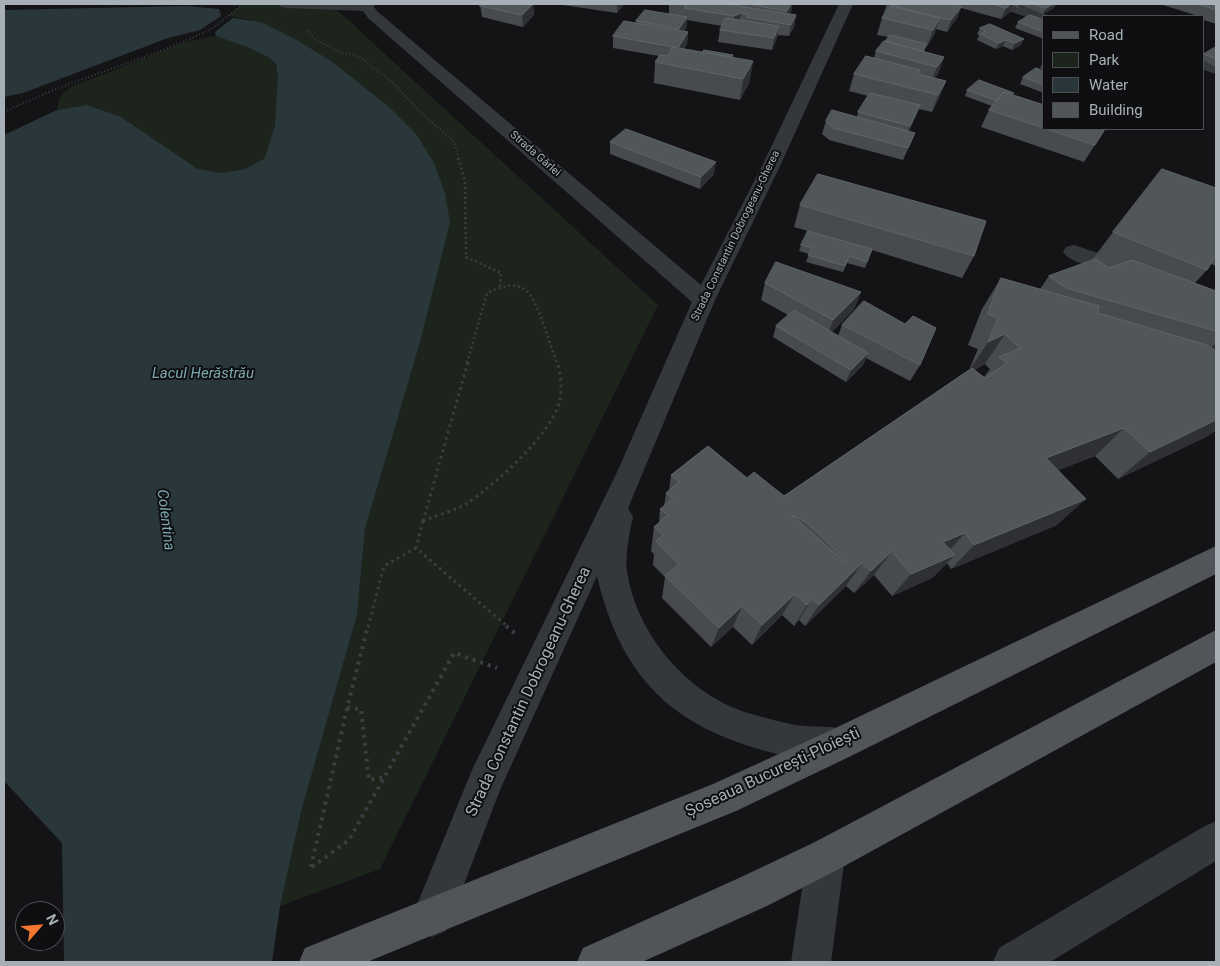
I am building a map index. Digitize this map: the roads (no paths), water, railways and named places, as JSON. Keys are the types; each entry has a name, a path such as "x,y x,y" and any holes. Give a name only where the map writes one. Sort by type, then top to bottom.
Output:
{"main road":[{"name":"Șoseaua București-Ploiești","path":"319,962 723,798 839,744 1216,559"},
{"path":"596,962 753,892 826,856 1216,645"}],"street":[{"name":"Strada Gârlei","path":"286,4 319,6 367,5 373,15 704,300"},
{"name":"Strada Constantin Dobrogeanu-Gherea","path":"432,917 485,783 632,470 704,300 772,164 846,4"},
{"path":"1002,4 1042,18"},
{"name":"Strada Constantin Dobrogeanu-Gherea","path":"632,470 615,532 612,575 620,608 638,646 662,677 704,711 745,729 796,742 839,744"},
{"path":"1013,962 1216,840"},
{"path":"811,962 826,856"}],"water":[{"path":"187,6 219,9 221,16 200,30 168,38 23,93 4,97 4,10"},
{"name":"Lacul Herăstrău","path":"233,18 261,22 297,40 331,61 387,105 416,134 434,163 445,193 450,223 421,339 365,529 357,615 302,808 280,906 272,962 64,962 65,901 63,901 62,843 4,781 4,135 57,110 87,105 121,117 198,169 221,173 245,169 265,158 275,125 278,77 276,64 268,57 250,48 216,36 215,32"}],"water label":[{"name":"Colentina","path":"165,520"}]}
